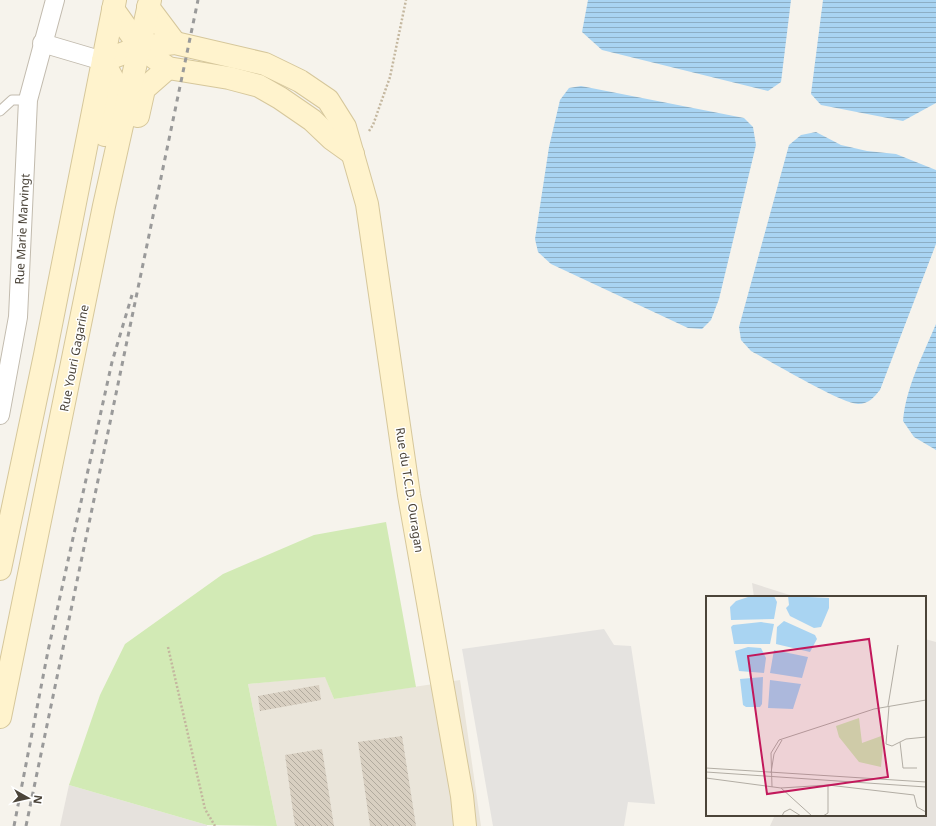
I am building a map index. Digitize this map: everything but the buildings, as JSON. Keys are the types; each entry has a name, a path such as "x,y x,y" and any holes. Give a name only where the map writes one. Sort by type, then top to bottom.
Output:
{"street":[{"name":"Rue Marie Marvingt","path":"0,415 18,317 28,100 42,43 55,0"},
{"path":"149,3 175,43"},
{"name":"Rue Youri Gagarine","path":"0,717 104,206 149,3"},
{"path":"114,4 140,47 168,68 229,78 259,86 280,98 312,120 332,139 353,154"},
{"path":"0,569 45,355 114,4"},
{"path":"42,43 103,61 116,84 99,160 104,206"},
{"name":"Rue du T.C.D. Ouragan","path":"103,61 140,47 175,43 265,64 300,81 328,100 345,128 368,204 409,495 462,796 465,826"},
{"path":"104,206 127,166 144,89 168,68"}],"lane":[{"path":"0,111 12,100 28,100"}],"path":[{"path":"353,154 373,125 390,77 406,0"},
{"path":"168,647 205,809 215,826"}],"shaded area":[{"path":"752,583 793,596 754,596"},
{"path":"604,629 614,645 631,646 655,804 628,802 624,826 493,826 462,649"},
{"path":"926,639 936,642 936,826 770,826 775,816 926,816"},
{"path":"325,676 334,699 460,680 481,826 277,826 248,684"},
{"path":"69,785 207,825 207,826 60,826"}],"green space":[{"path":"386,522 416,687 334,699 325,677 248,684 277,826 207,825 69,785 100,695 125,644 223,574 314,535"}],"water":[{"path":"588,0 791,0 781,82 768,91 602,50 582,32"},
{"path":"823,0 936,0 936,103 903,121 821,105 811,94"},
{"path":"581,86 744,118 753,127 756,145 719,299 711,320 702,329 688,328 551,264 538,252 535,239 549,147 560,100 569,88"},
{"path":"816,132 841,145 867,151 896,154 936,170 936,244 880,390 871,400 862,404 850,402 837,397 806,381 751,351 741,340 739,327 789,145 801,135"},
{"path":"936,324 936,450 914,437 903,421 911,384"}],"railway":[{"path":"26,826 198,0"},
{"path":"14,826 48,651 112,362 132,295"}]}
